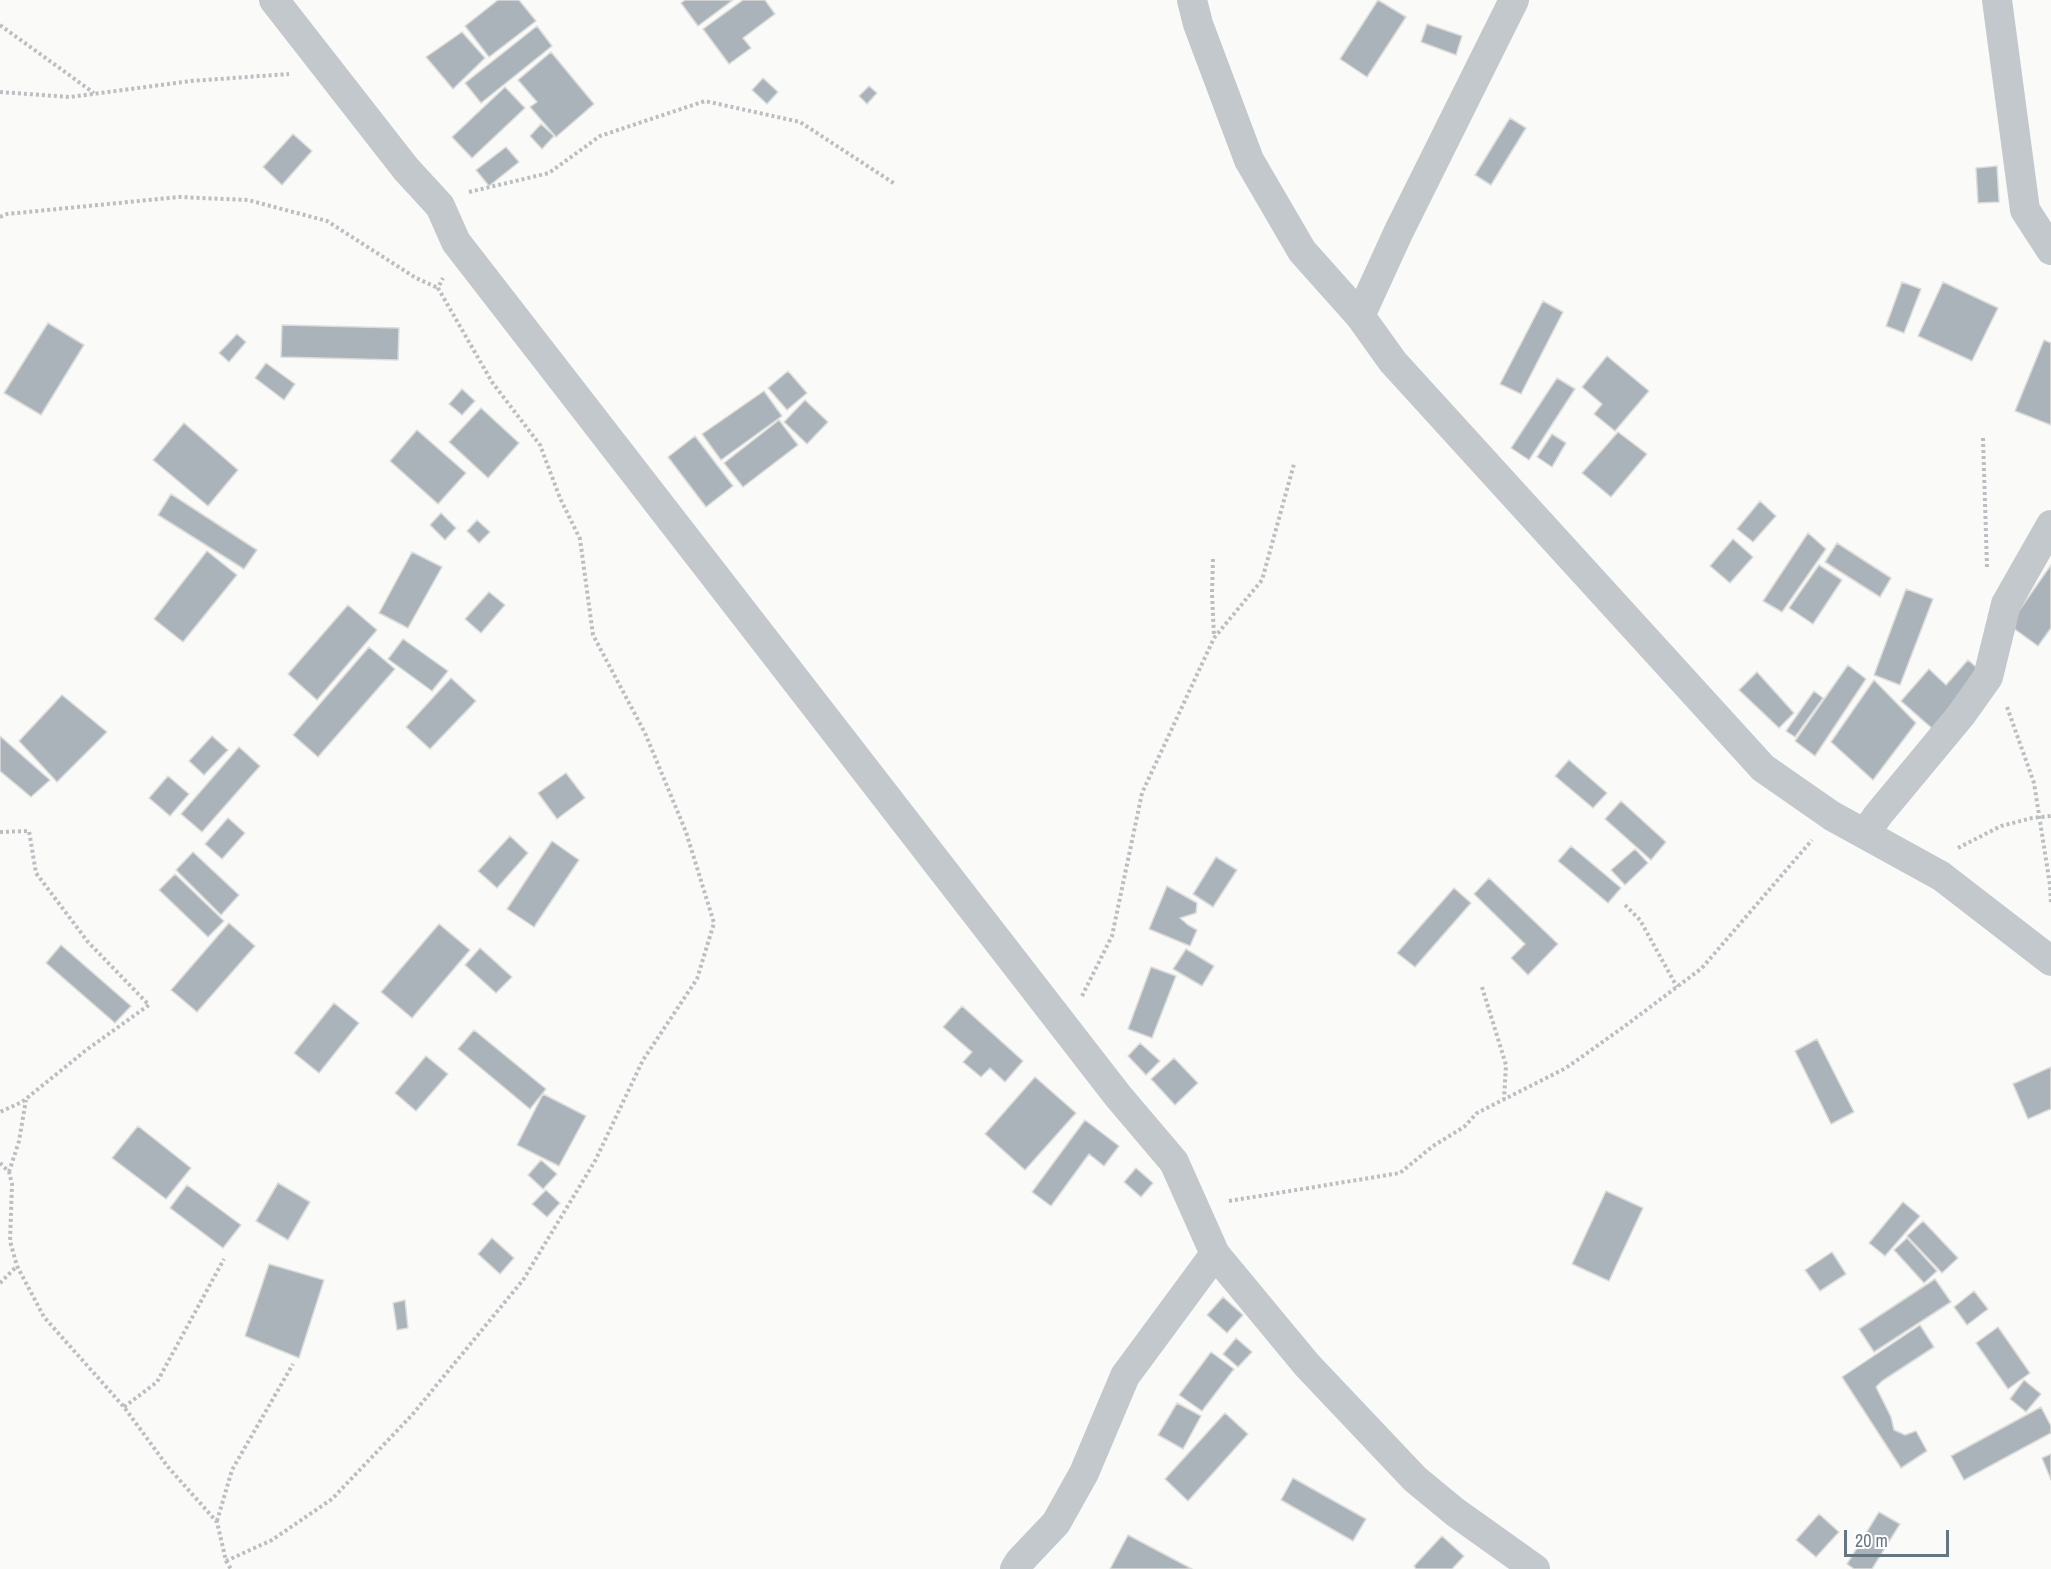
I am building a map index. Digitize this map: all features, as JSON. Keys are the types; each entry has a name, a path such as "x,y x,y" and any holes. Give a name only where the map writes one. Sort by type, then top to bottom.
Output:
{"street":[{"path":"274,0 406,169 440,206 456,242 1118,1096 1174,1162 1215,1254 1306,1365 1415,1479 1455,1512 1535,1569"},
{"path":"1192,0 1198,24 1249,160 1302,251 1360,316 1393,362 1763,768 1832,816 1941,876 2051,961"},
{"path":"1360,316 1399,231 1514,0"},
{"path":"1997,0 2025,210 2051,250"},
{"path":"1865,834 1878,815 1961,715 1988,677 2006,604 2051,525"},
{"path":"1022,1566 1056,1523 1084,1473 1125,1376 1215,1254"}],"path":[{"path":"0,25 95,93"},
{"path":"0,92 70,97 191,81 281,76 326,68"},
{"path":"459,188 470,192 549,173 600,136 705,101 800,122 895,184"},
{"path":"0,217 7,214 179,197 248,200 327,221 417,278 438,288 492,382 540,445 560,498 580,539 593,635 650,744 686,832 714,923 697,979 643,1059 595,1161 523,1280 412,1415 332,1499 272,1540 226,1561"},
{"path":"438,288 456,242"},
{"path":"1066,1029 1112,936 1142,793 1214,638 1262,580 1294,464"},
{"path":"1213,559 1214,638"},
{"path":"1223,1202 1400,1173 1433,1146 1464,1127 1477,1113 1566,1068 1702,968 1832,816"},
{"path":"1918,863 1961,847 2001,826 2051,816"},
{"path":"0,832 29,831 36,873 88,942 149,1005 85,1051 26,1098 0,1112"},
{"path":"1625,905 1640,920 1677,987"},
{"path":"1482,987 1506,1065 1504,1099"},
{"path":"9,1172 19,1142 26,1098"},
{"path":"0,1163 9,1172 12,1184 10,1241 17,1266 44,1317 124,1407 168,1467 217,1522 226,1561 231,1569"},
{"path":"124,1407 157,1382 224,1259"},
{"path":"0,1283 17,1266"},
{"path":"217,1522 232,1470 293,1364"}],"building":[{"path":"498,0 519,0 536,21 489,57 465,26"},
{"path":"685,0 733,0 698,26 681,3"},
{"path":"743,0 765,0 775,14 743,38 751,48 729,64 703,29"},
{"path":"1378,0 1406,17 1367,77 1340,59"},
{"path":"1427,24 1462,36 1456,55 1421,42"},
{"path":"537,26 552,46 481,103 465,83"},
{"path":"462,32 485,58 453,89 426,57"},
{"path":"551,52 594,104 556,137 530,107 537,102 518,80"},
{"path":"763,78 778,92 767,104 752,90"},
{"path":"869,86 877,93 867,104 859,96"},
{"path":"505,87 525,108 472,158 452,137"},
{"path":"1510,118 1526,128 1491,185 1475,175"},
{"path":"541,124 554,136 542,149 530,136"},
{"path":"293,134 312,151 282,185 263,167"},
{"path":"506,147 519,162 489,186 476,170"},
{"path":"1997,166 1999,202 1978,203 1976,168"},
{"path":"1902,282 1921,289 1904,333 1886,326"},
{"path":"1943,282 1998,308 1972,361 1918,336"},
{"path":"1543,301 1563,312 1521,394 1500,384"},
{"path":"48,323 84,345 41,415 4,393"},
{"path":"282,325 399,328 398,360 281,357"},
{"path":"237,334 246,342 229,362 219,353"},
{"path":"2044,340 2051,343 2051,425 2015,411"},
{"path":"1607,356 1649,391 1615,431 1594,414 1602,404 1582,387"},
{"path":"266,363 295,384 284,400 255,378"},
{"path":"788,371 807,393 787,410 768,388"},
{"path":"1557,378 1575,389 1529,460 1511,448"},
{"path":"462,389 475,401 462,415 449,404"},
{"path":"764,391 782,416 721,460 702,434"},
{"path":"805,400 828,422 807,444 784,422"},
{"path":"481,408 519,443 488,478 449,442"},
{"path":"779,420 798,445 743,487 724,463"},
{"path":"184,423 238,470 208,506 153,460"},
{"path":"417,430 466,473 438,504 390,461"},
{"path":"1618,432 1647,454 1611,497 1582,473"},
{"path":"1552,434 1566,443 1552,467 1537,457"},
{"path":"695,436 733,486 706,507 668,457"},
{"path":"171,494 257,550 244,569 158,515"},
{"path":"1760,501 1776,516 1753,542 1737,529"},
{"path":"441,513 456,528 445,540 430,525"},
{"path":"477,520 490,532 479,543 467,531"},
{"path":"1808,533 1826,549 1782,612 1763,601"},
{"path":"1733,539 1753,557 1730,583 1710,566"},
{"path":"1837,543 1891,578 1880,597 1825,562"},
{"path":"207,551 237,575 183,642 154,619"},
{"path":"412,552 442,567 408,628 379,613"},
{"path":"1819,565 1842,580 1813,624 1789,608"},
{"path":"2051,565 2051,628 2038,646 2009,625"},
{"path":"1906,589 1933,599 1900,685 1874,675"},
{"path":"489,592 505,605 481,633 465,619"},
{"path":"348,605 377,630 317,700 288,674"},
{"path":"403,639 448,671 432,691 388,659"},
{"path":"369,647 395,669 318,757 293,735"},
{"path":"1968,660 1984,674 1935,731 1901,701 1929,669 1946,685"},
{"path":"1848,665 1866,679 1815,756 1795,741"},
{"path":"1757,672 1794,713 1779,728 1739,690"},
{"path":"451,678 476,701 430,749 406,727"},
{"path":"1874,680 1916,723 1873,780 1831,742"},
{"path":"1814,691 1823,698 1795,737 1786,731"},
{"path":"62,695 107,732 57,782 19,741"},
{"path":"0,736 50,780 31,797 0,771"},
{"path":"212,736 228,750 204,775 189,761"},
{"path":"239,747 260,766 202,832 181,814"},
{"path":"1569,760 1607,793 1593,808 1555,776"},
{"path":"566,773 585,798 557,819 538,793"},
{"path":"168,776 189,794 170,816 149,798"},
{"path":"1621,801 1666,842 1651,860 1605,819"},
{"path":"228,818 245,833 222,859 205,844"},
{"path":"510,836 528,853 497,888 478,871"},
{"path":"552,841 579,860 534,927 507,909"},
{"path":"1571,846 1621,888 1608,903 1558,861"},
{"path":"1635,849 1648,863 1625,885 1611,870"},
{"path":"193,852 239,895 221,915 176,870"},
{"path":"1216,857 1237,870 1213,907 1193,894"},
{"path":"175,874 224,921 208,937 159,890"},
{"path":"1489,878 1558,944 1528,975 1511,958 1525,944 1474,894"},
{"path":"1167,886 1197,903 1196,913 1180,918 1197,930 1190,946 1149,929"},
{"path":"1454,888 1471,903 1415,967 1397,953"},
{"path":"229,923 255,946 197,1012 171,990"},
{"path":"439,924 470,950 412,1018 381,992"},
{"path":"61,945 131,1006 115,1023 46,963"},
{"path":"480,948 512,977 496,993 465,965"},
{"path":"1186,949 1214,966 1202,986 1173,969"},
{"path":"1151,967 1176,976 1152,1038 1128,1029"},
{"path":"334,1003 359,1023 319,1073 294,1053"},
{"path":"962,1006 1023,1061 1005,1082 990,1068 981,1077 963,1062 972,1052 943,1027"},
{"path":"474,1030 546,1089 530,1109 458,1049"},
{"path":"1817,1039 1854,1112 1831,1124 1795,1051"},
{"path":"1140,1043 1160,1061 1146,1075 1128,1056"},
{"path":"426,1056 448,1074 416,1111 395,1093"},
{"path":"1174,1058 1198,1083 1175,1105 1151,1079"},
{"path":"2051,1067 2051,1109 2028,1119 2013,1084"},
{"path":"1035,1077 1076,1113 1025,1170 985,1134"},
{"path":"543,1094 586,1116 559,1166 517,1145"},
{"path":"1085,1120 1119,1146 1104,1166 1089,1154 1051,1206 1032,1192"},
{"path":"138,1126 191,1168 166,1199 112,1158"},
{"path":"541,1160 557,1174 543,1189 528,1175"},
{"path":"1136,1168 1153,1183 1141,1197 1124,1182"},
{"path":"278,1183 310,1202 288,1240 256,1221"},
{"path":"187,1185 241,1225 223,1248 170,1208"},
{"path":"546,1190 560,1203 547,1217 532,1204"},
{"path":"1606,1191 1643,1208 1609,1281 1572,1264"},
{"path":"1903,1202 1920,1216 1885,1256 1869,1243"},
{"path":"1923,1221 1958,1258 1942,1273 1907,1236"},
{"path":"492,1238 514,1258 500,1274 478,1254"},
{"path":"1907,1238 1937,1271 1924,1283 1894,1250"},
{"path":"1832,1252 1846,1274 1820,1291 1805,1270"},
{"path":"269,1264 324,1280 299,1358 245,1336"},
{"path":"1935,1279 1951,1302 1874,1352 1859,1329"},
{"path":"1974,1291 1988,1309 1967,1325 1954,1307"},
{"path":"1223,1297 1243,1315 1227,1333 1207,1315"},
{"path":"405,1300 408,1328 397,1330 393,1303"},
{"path":"1920,1325 1934,1347 1876,1387 1891,1417 1894,1430 1905,1435 1916,1431 1927,1451 1901,1468 1842,1377"},
{"path":"1998,1327 2030,1373 2008,1389 1976,1343"},
{"path":"1236,1338 1252,1352 1238,1367 1223,1354"},
{"path":"1211,1352 1234,1369 1202,1411 1179,1395"},
{"path":"2024,1380 2041,1394 2026,1412 2010,1399"},
{"path":"1177,1403 1201,1416 1183,1449 1158,1435"},
{"path":"2041,1407 2051,1426 2051,1433 1964,1480 1951,1456"},
{"path":"1225,1413 1248,1434 1188,1501 1165,1479"},
{"path":"2051,1454 2051,1480 2042,1458"},
{"path":"1293,1478 1366,1519 1353,1541 1281,1500"},
{"path":"1879,1512 1900,1524 1872,1569 1854,1569 1847,1564"},
{"path":"1819,1514 1839,1532 1816,1557 1796,1540"},
{"path":"1128,1535 1192,1569 1110,1569"},
{"path":"1442,1536 1464,1556 1452,1569 1416,1569 1414,1566"}]}
